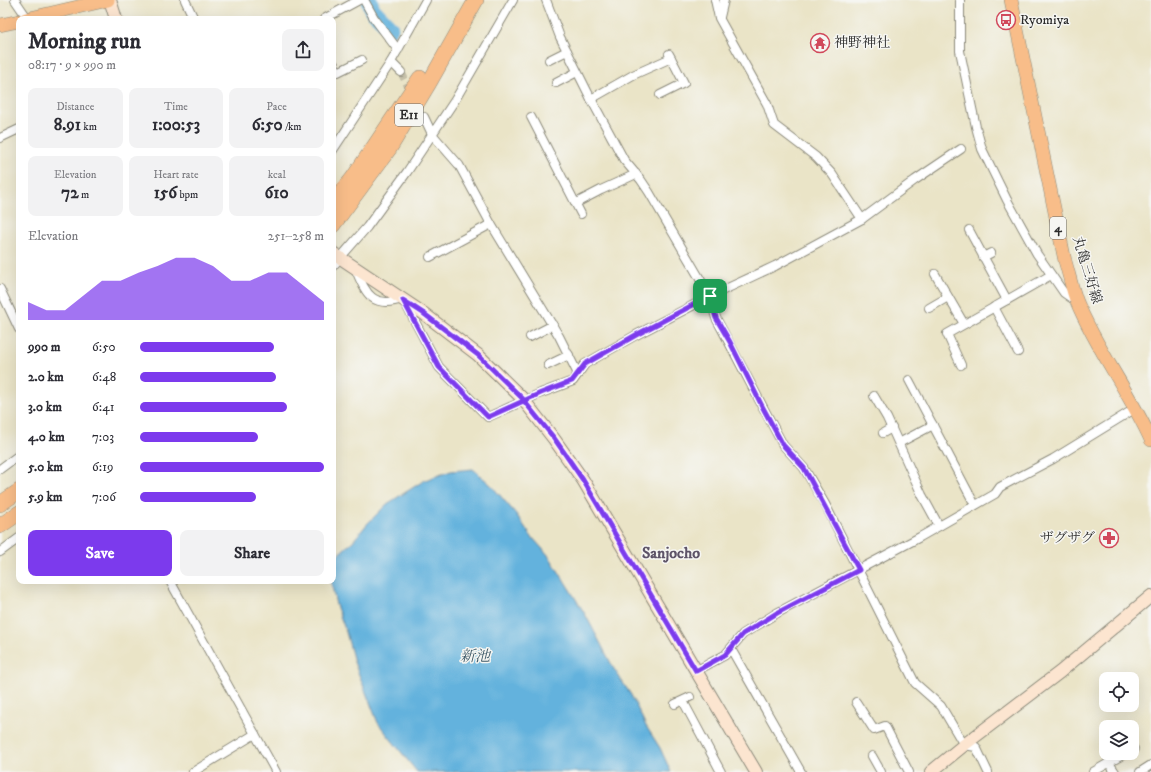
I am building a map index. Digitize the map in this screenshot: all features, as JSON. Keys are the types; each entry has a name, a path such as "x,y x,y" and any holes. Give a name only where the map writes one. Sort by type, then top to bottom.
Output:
{"highway":[{"name":"E11","path":"336,199 353,178 422,75 465,0"},
{"name":"E11","path":"336,221 389,149 429,83 476,0"},
{"path":"0,504 16,493"},
{"path":"0,526 16,515"}],"main road":[{"path":"40,16 109,0"},
{"name":"丸亀三好線","path":"1011,0 1065,261 1077,302 1093,334 1136,408 1151,440"},
{"path":"0,25 16,22"}],"street":[{"path":"15,0 25,16"},
{"path":"109,0 115,16"},
{"path":"185,0 193,16"},
{"path":"330,16 359,0"},
{"path":"364,0 374,18 398,50"},
{"path":"336,145 398,50 426,0"},
{"path":"336,258 367,227 407,172 455,100 513,0"},
{"path":"546,0 560,37 591,99 624,160 649,192 710,296 716,318 730,342 762,406 783,445 804,468 859,570 880,617 915,683 941,706 964,745"},
{"path":"715,0 719,18 767,104 774,125 816,157 832,174 862,220"},
{"path":"719,18 724,0"},
{"path":"960,0 960,51 982,149 1007,200 1037,254 1064,293 1077,302"},
{"path":"549,60 567,51"},
{"path":"591,99 670,56 684,83 660,95"},
{"path":"336,68 338,72 362,60"},
{"path":"390,62 401,72"},
{"path":"556,83 577,72"},
{"path":"424,117 432,134 459,165 491,224 553,325 578,374"},
{"path":"531,117 581,214"},
{"path":"0,138 16,130"},
{"path":"403,300 439,367 488,417 572,381 585,364 636,335 710,296 775,266 862,220 915,180 961,149"},
{"path":"576,203 636,174"},
{"path":"430,257 491,224"},
{"path":"969,230 1007,300"},
{"path":"983,257 991,253"},
{"path":"336,259 355,267 423,313 478,355 524,401 554,438 583,480 756,772"},
{"path":"355,267 364,289 373,300 383,303 403,300"},
{"path":"936,274 964,324"},
{"path":"961,365 947,334 1051,275"},
{"path":"0,289 16,323"},
{"path":"929,308 948,297"},
{"path":"994,307 1018,352"},
{"path":"530,337 553,325"},
{"path":"548,365 569,355"},
{"path":"909,380 975,505"},
{"path":"874,396 888,418 922,495 939,526"},
{"path":"696,671 725,655 743,634 777,613 939,526 995,494 1000,487 1053,459 1136,408"},
{"path":"899,444 933,426"},
{"path":"883,433 892,428"},
{"path":"0,469 16,457"},
{"path":"0,552 16,540"},
{"path":"172,584 276,772"},
{"path":"931,772 1060,672 1151,596"},
{"path":"731,649 801,772"},
{"path":"683,700 721,772"},
{"path":"856,702 874,730 885,726 909,772"},
{"path":"193,772 255,734"},
{"path":"964,745 976,747 988,772"},
{"path":"872,756 881,772"},
{"path":"1093,772 1114,760"},
{"path":"1109,763 1115,772"},
{"path":"1140,772 1151,765"}],"water":[{"name":"新池","path":"473,469 491,485 516,514 531,536 549,556 585,614 614,669 631,695 646,726 660,748 671,772 417,772 378,723 354,662 346,632 336,605 332,584 336,584 336,556 353,541 387,504 425,480 451,471"}],"waterway":[{"path":"369,0 372,9 390,28"}],"tunnel":[{"path":"401,72 411,92"}],"place":[{"name":"Ryomiya","path":"1006,20"},
{"name":"神野神社","path":"820,43"},
{"name":"ザグザグ","path":"1109,538"}],"district":[{"name":"Sanjocho","path":"671,553"}],"route":[{"path":"710,296 585,364 572,381 541,393 524,401 488,417 439,367 403,300 423,313 478,355 522,398 524,401 554,438 583,480 696,671 725,655 743,634 777,613 859,570 825,504 804,468 783,445 716,318 710,296"}]}
